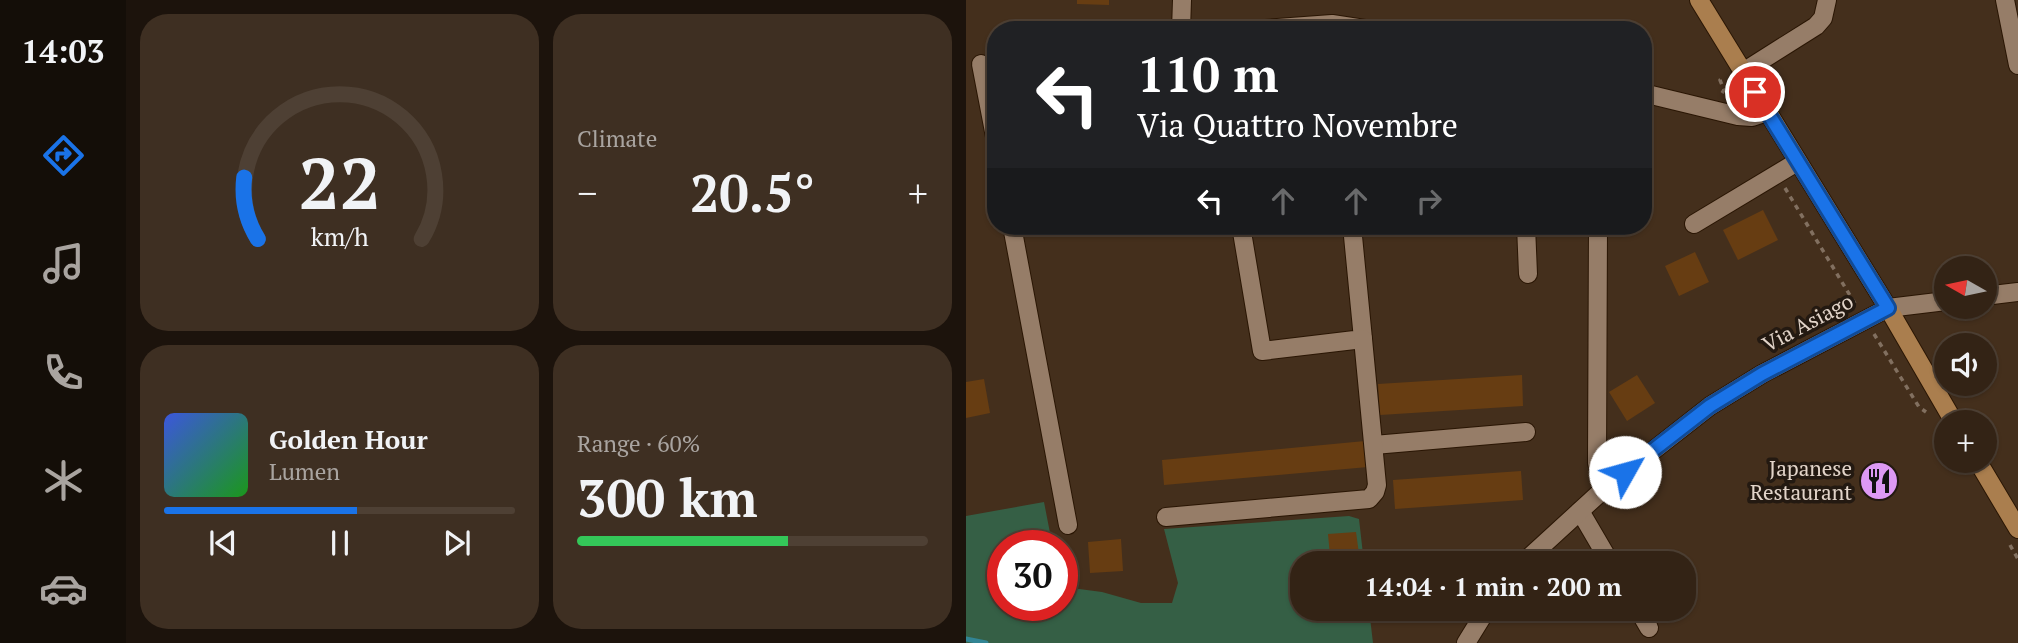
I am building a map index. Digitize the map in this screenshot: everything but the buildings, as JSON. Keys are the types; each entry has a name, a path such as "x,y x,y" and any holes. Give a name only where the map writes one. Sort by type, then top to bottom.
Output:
{"main road":[{"path":"1699,0 1888,308 1947,410"},
{"path":"1985,473 2018,529"}],"street":[{"path":"1181,21 1182,0"},
{"path":"1743,72 1816,26 1823,18 1827,0"},
{"path":"2005,0 2018,65"},
{"path":"981,65 987,96"},
{"path":"1652,95 1738,116 1752,117 1767,112"},
{"path":"1694,224 1797,162"},
{"path":"1014,235 1069,525"},
{"path":"1243,235 1262,351 1363,339"},
{"path":"1166,517 1369,499 1375,492 1377,485 1374,445 1353,235"},
{"path":"1526,235 1528,274"},
{"path":"1598,235 1597,463 1604,488"},
{"path":"1997,294 2018,292"},
{"name":"Via Asiago","path":"1536,551 1604,488 1710,406 1762,374 1888,308 1934,302"},
{"path":"1374,445 1526,432"},
{"path":"1580,511 1603,551"},
{"path":"1466,643 1480,621"},
{"path":"1645,621 1649,628"}],"path":[{"path":"1777,174 1919,407 1929,415"}],"green space":[{"path":"1044,502 1049,530 987,530 987,621 1078,621 1078,589 1102,592 1141,603 1172,603 1178,583 1164,529 1349,516 1359,519 1363,551 1290,551 1290,621 1370,621 1373,643 966,643 966,516"}],"waterway":[{"path":"966,639 986,643"}],"place":[{"name":"Japanese Restaurant","path":"1879,481"}],"route":[{"path":"1625,472 1710,406 1762,374 1888,308 1755,92"}]}
